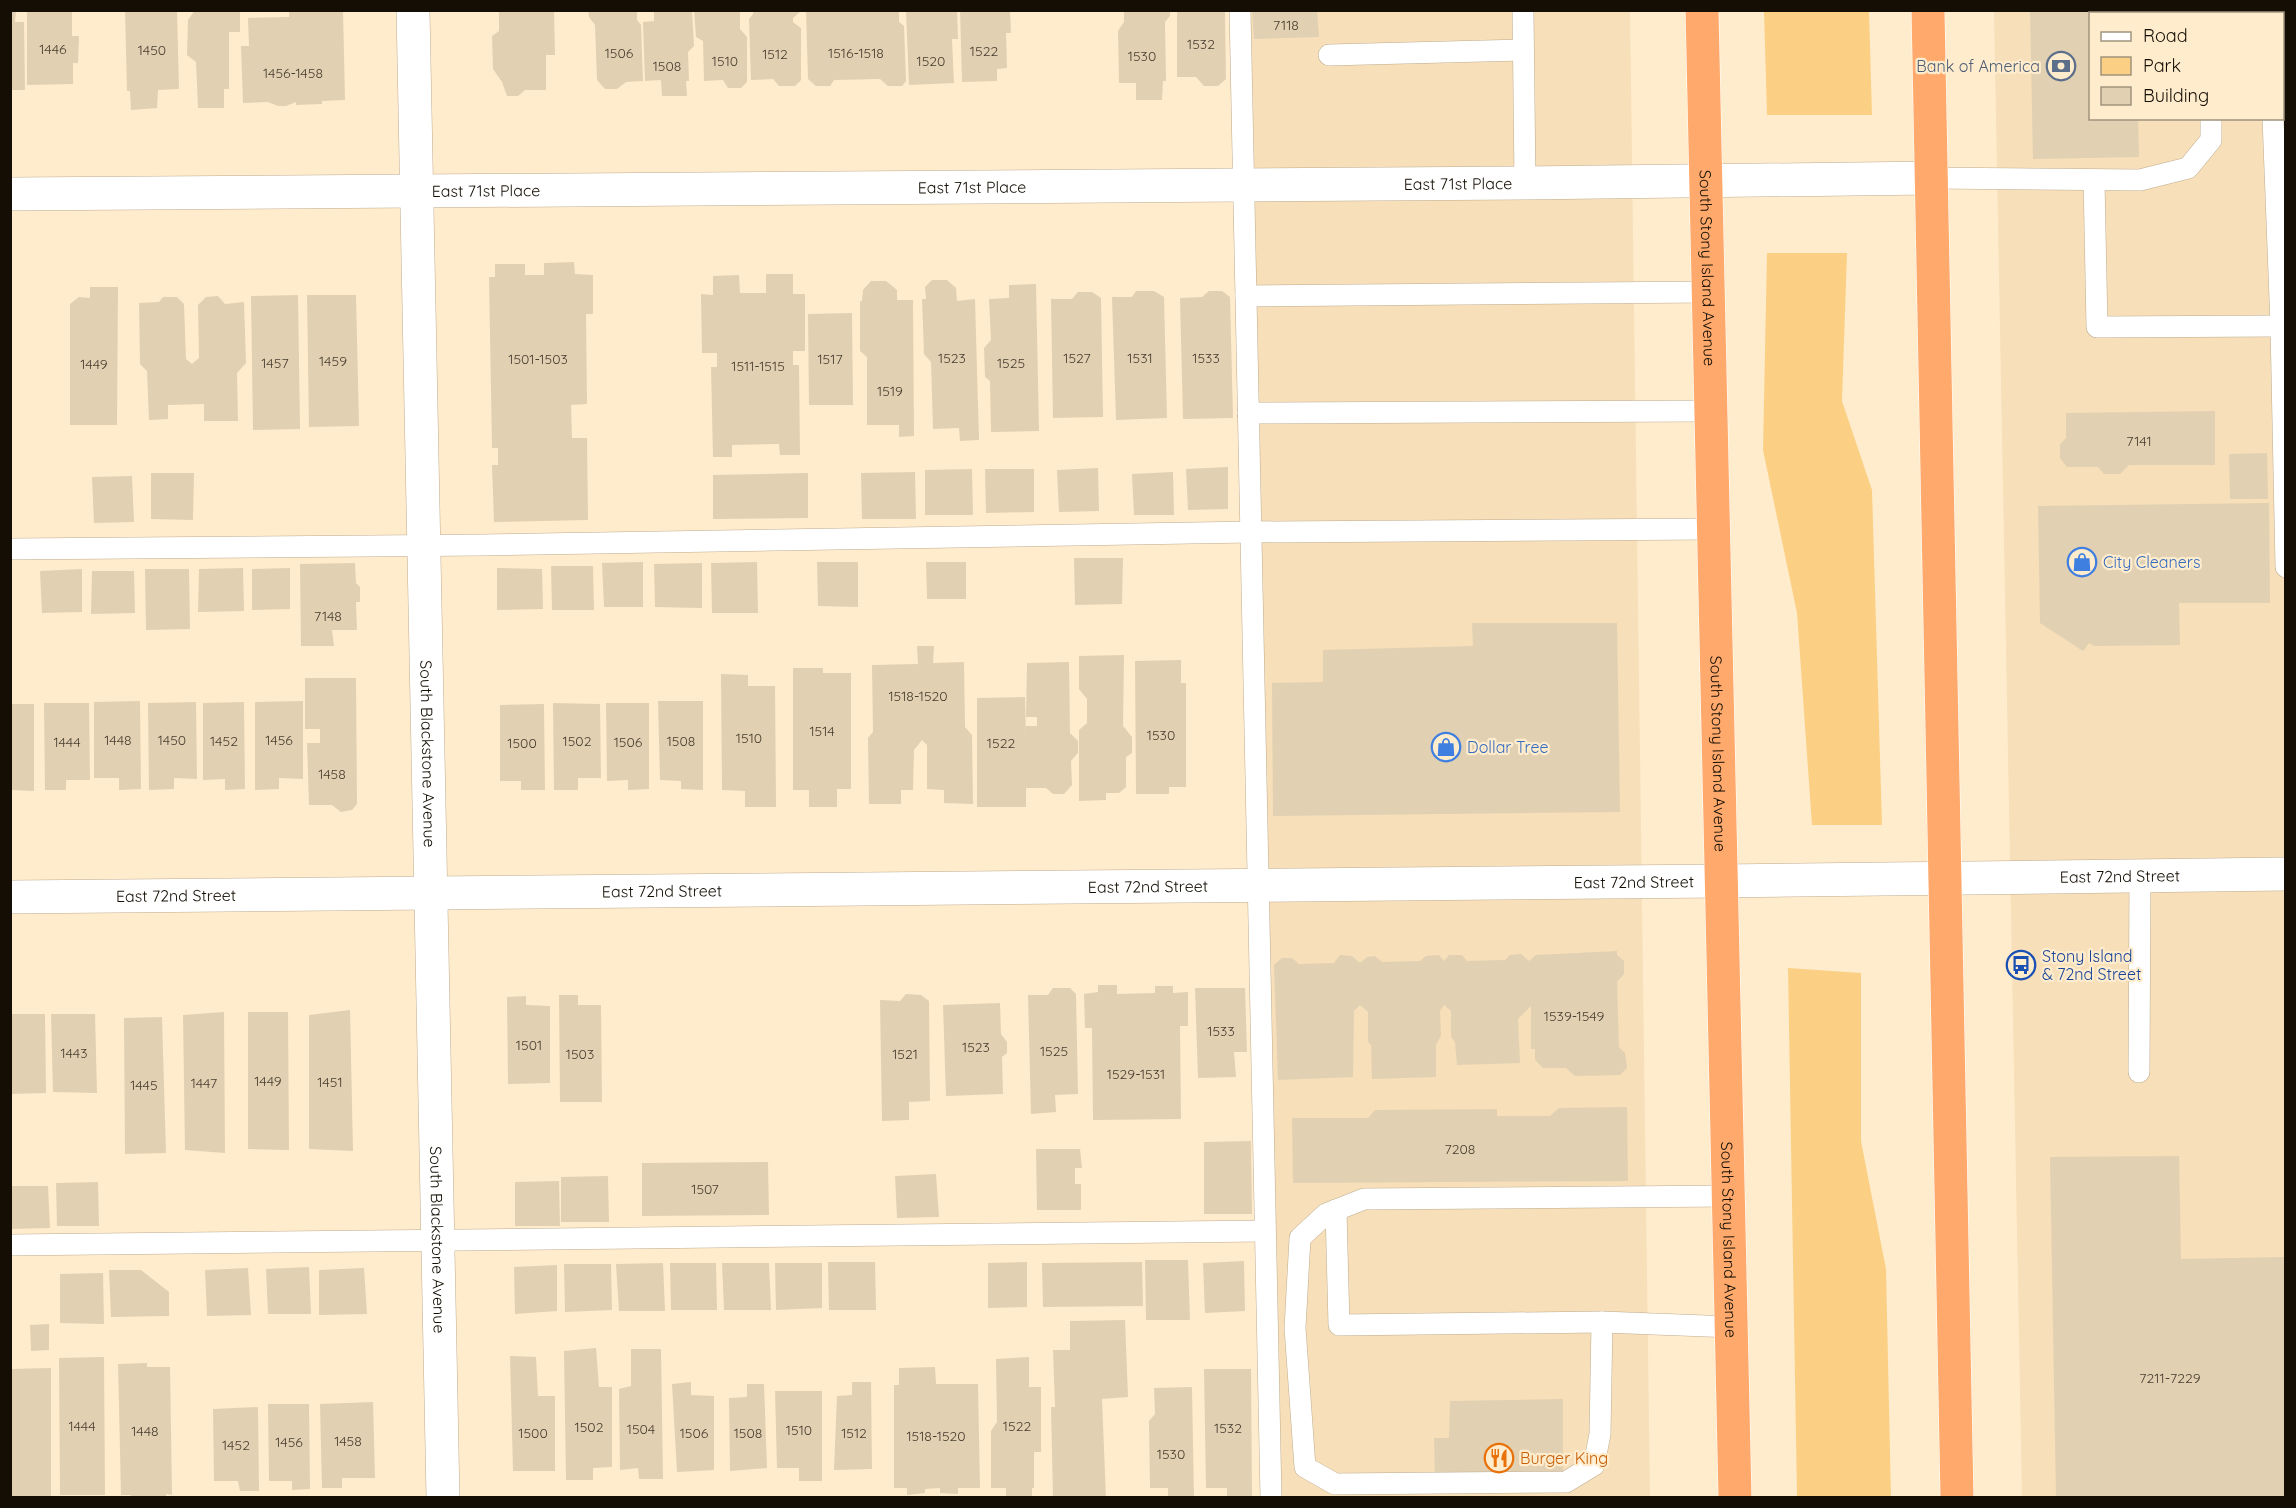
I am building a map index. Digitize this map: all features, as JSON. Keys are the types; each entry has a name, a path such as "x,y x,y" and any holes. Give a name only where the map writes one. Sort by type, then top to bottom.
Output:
{"highway":[{"name":"South Stony Island Avenue","path":"1702,10 1713,411 1735,1497"},
{"path":"1928,10 1957,1497"}],"street":[{"name":"South Blackstone Avenue","path":"413,10 443,1497"},
{"name":"East 71st Place","path":"10,194 1707,182 1932,178"},
{"name":"East 72nd Street","path":"10,897 2286,874"}],"lane":[{"path":"1240,10 1271,1497"},
{"path":"1523,10 1525,183"},
{"path":"1329,55 1523,50"},
{"path":"1932,178 2140,180 2188,168 2211,140 2211,120"},
{"path":"2273,120 2281,326 2286,567"},
{"path":"2094,180 2097,327 2281,326"},
{"path":"1246,296 1710,292"},
{"path":"1248,413 1713,411"},
{"path":"10,549 425,546 1251,532 1715,529"},
{"path":"2139,1072 2140,876"},
{"path":"1602,1322 1600,1434 1594,1465 1566,1482 1335,1484 1305,1467 1295,1328 1300,1238 1326,1214 1364,1199 1729,1196"},
{"path":"1336,1210 1340,1325 1602,1322 1732,1327"},
{"path":"10,1245 1265,1231"}],"shaded area":[{"path":"1229,11 1630,11 1650,1497 1261,1497"},
{"path":"1994,11 2268,11 2089,12 2089,120 2271,120 2286,634 2285,1497 2022,1497"}],"green space":[{"path":"1764,11 1869,11 1872,115 1767,115"},
{"path":"1767,253 1847,253 1842,401 1872,490 1882,825 1812,825 1797,613 1763,450"},
{"path":"1788,968 1861,973 1861,1141 1886,1269 1891,1497 1797,1497"}],"building":[{"path":"10,10 16,10 15,22 24,22 25,90 10,90"},
{"path":"27,10 72,10 72,36 79,36 78,63 73,63 73,84 27,85"},
{"path":"125,10 177,10 179,89 158,90 157,108 131,110 130,91 127,91"},
{"path":"195,10 240,10 240,32 229,32 229,89 224,89 224,108 198,108 196,62 187,55 188,20"},
{"path":"289,10 343,10 345,100 322,101 322,104 296,105 296,102 286,106 268,102 243,103 241,46 249,46 248,18 289,17"},
{"path":"499,10 554,10 555,55 546,55 546,90 525,90 518,96 507,96 502,82 493,69 492,36 499,31"},
{"path":"588,10 637,10 637,20 641,25 643,81 626,82 617,89 605,89 597,80 595,25 589,17"},
{"path":"654,10 692,10 694,46 688,52 687,96 662,96 661,80 645,81 643,22 654,21"},
{"path":"694,10 740,10 740,29 747,37 747,82 741,88 728,88 723,80 704,81 703,41 696,37"},
{"path":"753,10 802,10 793,18 793,22 801,28 801,80 795,86 779,86 773,79 751,80 749,19"},
{"path":"806,10 899,10 899,22 904,26 906,81 902,86 888,86 880,79 834,80 830,86 816,86 808,79"},
{"path":"906,10 957,10 958,39 952,39 954,83 909,85"},
{"path":"960,10 1010,10 1011,33 1006,33 1007,68 997,69 997,81 962,82"},
{"path":"1124,10 1170,10 1170,16 1165,22 1166,81 1163,81 1162,100 1136,100 1136,83 1119,83 1118,31 1124,22"},
{"path":"1177,10 1225,10 1226,79 1218,86 1204,86 1196,77 1177,77"},
{"path":"1252,10 1317,10 1319,37 1254,39"},
{"name":"Bank of America","path":"2030,10 2238,10 2238,12 2089,12 2089,120 2138,120 2139,157 2033,159"},
{"path":"574,262 575,274 593,275 593,314 586,314 587,404 571,405 572,438 587,438 588,520 494,522 492,465 498,465 498,448 492,448 489,277 495,277 495,264 525,264 525,275 544,275 544,263"},
{"path":"766,274 793,274 793,294 805,294 805,351 793,351 793,365 799,365 800,455 780,455 779,444 732,445 732,457 713,457 711,367 717,367 717,353 702,353 701,294 713,295 713,276 739,275 740,293 766,293"},
{"path":"932,280 947,280 956,288 957,301 975,299 979,440 960,441 959,428 933,429 931,362 924,354 922,299 926,299 925,287"},
{"path":"871,281 886,281 897,290 897,300 913,300 914,436 899,437 899,425 867,425 867,357 860,351 860,301 862,301 863,290"},
{"path":"1036,284 1039,431 991,432 990,381 985,377 984,348 991,340 989,299 1009,298 1009,285"},
{"path":"90,287 118,287 117,425 70,425 70,304 79,297 90,298"},
{"path":"1136,291 1154,291 1164,297 1167,418 1116,420 1112,297 1132,297"},
{"path":"1209,291 1222,291 1230,297 1233,418 1183,419 1180,298 1202,297"},
{"path":"1078,292 1092,292 1101,298 1103,417 1053,418 1051,299 1072,299"},
{"path":"298,295 300,429 253,430 251,296"},
{"path":"307,295 356,295 359,426 309,427"},
{"path":"218,296 225,304 244,302 246,363 237,373 238,421 204,421 204,404 168,405 168,419 149,420 147,371 140,364 139,303 159,302 163,297 177,297 184,304 186,359 192,364 199,358 198,305 206,297"},
{"path":"852,313 853,405 809,405 808,314"},
{"path":"2215,411 2215,465 2129,465 2120,474 2104,474 2098,467 2067,467 2060,458 2060,444 2066,438 2066,413"},
{"path":"2267,453 2268,499 2230,499 2229,454"},
{"path":"1228,467 1228,509 1188,510 1186,469"},
{"path":"1098,468 1099,511 1059,512 1057,470"},
{"path":"972,469 973,515 925,515 925,470"},
{"path":"985,469 1034,469 1034,512 986,513"},
{"path":"915,472 916,519 862,519 861,473"},
{"path":"1173,472 1174,515 1134,515 1132,474"},
{"path":"151,473 194,473 193,520 151,519"},
{"path":"808,473 808,518 713,519 713,475"},
{"path":"132,476 134,522 94,523 92,477"},
{"path":"2269,503 2270,603 2179,603 2180,645 2094,646 2089,643 2083,651 2040,623 2038,506"},
{"path":"1074,558 1123,558 1122,604 1075,605"},
{"path":"643,562 643,607 604,607 602,563"},
{"path":"757,562 758,613 712,613 711,563"},
{"path":"817,562 858,562 858,607 818,606"},
{"path":"926,562 966,562 966,599 927,599"},
{"path":"355,563 356,583 360,587 360,602 356,602 357,630 332,630 334,646 301,646 300,564"},
{"path":"702,563 702,608 655,607 654,564"},
{"path":"551,566 593,566 594,610 552,610"},
{"path":"243,568 244,611 198,612 199,569"},
{"path":"290,568 290,609 252,610 252,569"},
{"path":"497,568 542,569 543,609 497,610"},
{"path":"82,569 82,612 42,613 40,571"},
{"path":"145,569 189,569 190,629 146,630"},
{"path":"92,571 134,571 135,613 91,614"},
{"name":"Dollar Tree","path":"1472,623 1617,623 1620,812 1273,816 1272,683 1323,682 1323,650 1473,646"},
{"path":"917,646 934,646 933,663 964,662 965,727 972,735 973,804 944,803 944,790 927,789 927,745 922,740 914,750 913,790 901,790 901,804 869,804 868,738 873,732 872,665 918,664"},
{"path":"1124,655 1123,726 1132,737 1132,753 1126,757 1126,787 1119,793 1106,793 1106,800 1079,801 1079,730 1087,723 1087,699 1079,689 1079,656"},
{"path":"1181,660 1181,683 1186,683 1186,787 1169,787 1169,794 1136,794 1135,661"},
{"path":"1069,662 1070,733 1078,741 1078,753 1071,761 1072,785 1064,794 1053,794 1046,788 1026,788 1026,807 977,807 977,698 1025,697 1026,737 1026,726 1037,726 1037,717 1026,717 1027,663"},
{"path":"793,668 823,668 823,673 851,673 851,789 837,789 837,807 809,807 809,790 793,790"},
{"path":"721,674 748,675 748,686 775,686 776,807 745,807 745,791 722,790"},
{"path":"305,678 356,678 357,804 352,810 341,812 332,805 309,805 307,743 320,743 320,729 305,729"},
{"path":"140,701 141,789 119,790 119,778 94,778 94,702"},
{"path":"303,701 303,779 279,778 279,789 255,790 255,702"},
{"path":"658,701 703,701 703,790 681,789 681,781 660,780"},
{"path":"196,702 197,779 174,778 174,789 149,790 148,703"},
{"path":"244,702 245,789 225,790 225,779 203,780 203,703"},
{"path":"44,703 89,703 90,780 66,780 66,790 45,790"},
{"path":"553,703 600,704 601,778 578,778 578,790 554,790"},
{"path":"606,703 649,703 649,789 628,790 628,780 607,781"},
{"path":"10,704 34,704 34,791 10,790"},
{"path":"544,704 545,790 521,790 521,781 500,781 500,705"},
{"path":"1617,951 1617,955 1624,961 1624,974 1617,982 1619,1047 1625,1053 1627,1068 1620,1075 1575,1076 1566,1068 1543,1068 1535,1060 1535,1049 1531,1049 1531,1006 1518,1019 1520,1063 1457,1065 1455,1042 1451,1037 1451,1011 1444,1005 1440,1011 1441,1035 1436,1045 1436,1077 1372,1079 1368,1012 1360,1005 1354,1011 1353,1077 1278,1080 1274,965 1282,958 1292,958 1299,964 1334,963 1340,955 1352,956 1360,963 1367,957 1375,956 1382,962 1420,961 1426,956 1439,955 1444,961 1449,955 1462,955 1467,961 1505,960 1510,955 1521,954 1529,961 1536,955"},
{"path":"1098,985 1117,985 1117,994 1155,993 1155,986 1173,986 1173,993 1188,992 1188,1026 1180,1026 1181,1119 1093,1120 1092,1028 1085,1028 1084,994 1098,992"},
{"path":"1053,988 1070,988 1076,994 1078,1094 1055,1095 1056,1112 1031,1114 1028,995 1048,995"},
{"path":"1195,988 1245,988 1247,1052 1234,1052 1236,1077 1198,1078"},
{"path":"906,994 921,995 929,1001 930,1101 909,1102 909,1120 882,1121 880,1000 900,1001"},
{"path":"559,995 578,995 578,1005 601,1005 602,1102 560,1102"},
{"path":"526,996 526,1005 550,1006 550,1083 508,1084 507,997"},
{"path":"1000,1003 1001,1034 1007,1042 1007,1053 1002,1057 1003,1094 946,1096 943,1005"},
{"path":"350,1010 353,1151 309,1149 309,1015"},
{"path":"224,1012 225,1153 185,1150 183,1015"},
{"path":"248,1012 288,1012 289,1150 248,1149"},
{"path":"10,1014 45,1014 46,1093 10,1094"},
{"path":"51,1014 95,1014 97,1093 53,1092"},
{"path":"162,1017 166,1153 125,1154 124,1018"},
{"path":"1627,1107 1628,1181 1293,1183 1292,1118 1368,1118 1375,1110 1497,1109 1497,1116 1550,1116 1559,1108"},
{"path":"1251,1141 1252,1214 1204,1214 1204,1142"},
{"path":"1036,1149 1080,1149 1082,1168 1075,1168 1075,1184 1081,1184 1081,1210 1037,1210"},
{"path":"2179,1156 2181,1259 2286,1257 2286,1498 2056,1498 2050,1157"},
{"path":"768,1162 769,1215 642,1216 642,1163"},
{"path":"936,1174 939,1217 897,1218 895,1176"},
{"path":"608,1176 609,1222 561,1222 561,1177"},
{"path":"559,1181 560,1226 515,1226 515,1182"},
{"path":"98,1182 99,1226 57,1226 56,1183"},
{"path":"10,1186 48,1186 50,1228 10,1229"},
{"path":"1145,1260 1188,1260 1190,1320 1146,1320"},
{"path":"1244,1261 1245,1311 1205,1313 1203,1263"},
{"path":"828,1262 875,1262 876,1310 829,1310"},
{"path":"1027,1262 1027,1307 988,1308 988,1263"},
{"path":"1142,1262 1143,1306 1043,1307 1042,1263"},
{"path":"663,1263 665,1311 619,1311 616,1264"},
{"path":"670,1263 716,1263 717,1310 671,1310"},
{"path":"722,1263 769,1263 771,1310 724,1310"},
{"path":"775,1263 822,1263 822,1308 776,1310"},
{"path":"564,1264 611,1264 612,1310 565,1312"},
{"path":"557,1265 557,1311 515,1314 514,1267"},
{"path":"309,1267 311,1314 268,1314 266,1269"},
{"path":"248,1268 251,1315 207,1316 205,1270"},
{"path":"364,1268 367,1314 319,1315 319,1270"},
{"path":"109,1270 141,1270 169,1292 169,1316 111,1317"},
{"path":"103,1273 104,1324 60,1323 60,1274"},
{"path":"1125,1320 1128,1397 1102,1399 1106,1498 1053,1498 1051,1407 1055,1407 1053,1350 1070,1350 1070,1321"},
{"path":"49,1324 49,1350 31,1351 30,1325"},
{"path":"596,1348 599,1387 612,1387 612,1467 593,1468 593,1480 566,1480 564,1351"},
{"path":"631,1349 661,1349 663,1479 639,1479 638,1468 620,1470 619,1389 631,1386"},
{"path":"510,1356 536,1357 538,1396 555,1396 555,1471 513,1471"},
{"path":"104,1357 105,1495 60,1495 59,1358"},
{"path":"1029,1357 1029,1387 1041,1387 1041,1452 1034,1452 1032,1498 1008,1498 1006,1488 991,1488 991,1431 997,1422 996,1359"},
{"path":"147,1363 147,1367 170,1367 172,1495 166,1494 166,1498 131,1498 131,1495 121,1495 118,1364"},
{"path":"935,1367 936,1384 978,1384 980,1488 958,1488 958,1494 940,1493 940,1488 925,1489 925,1493 907,1495 907,1488 894,1488 894,1385 899,1385 899,1368"},
{"path":"51,1368 51,1496 10,1496 10,1369"},
{"path":"1204,1369 1251,1369 1252,1498 1227,1498 1227,1488 1206,1488"},
{"path":"691,1382 691,1395 714,1396 714,1470 677,1472 672,1384"},
{"path":"852,1382 871,1382 872,1469 834,1470 837,1396 852,1395"},
{"path":"747,1384 764,1384 767,1468 730,1471 729,1398 747,1397"},
{"path":"1192,1387 1194,1498 1168,1498 1168,1488 1150,1488 1149,1421 1155,1414 1154,1388"},
{"path":"775,1391 822,1391 822,1481 799,1481 799,1468 777,1468"},
{"name":"Burger King","path":"1563,1399 1563,1478 1435,1480 1434,1438 1449,1438 1450,1401"},
{"path":"373,1402 375,1478 342,1478 342,1488 322,1488 320,1404"},
{"path":"268,1404 309,1404 310,1489 292,1490 292,1481 269,1481"},
{"path":"258,1407 259,1491 240,1491 238,1481 214,1481 213,1409"}],"place":[{"name":"Bank of America","path":"2061,66"},
{"name":"City Cleaners","path":"2082,562"},
{"name":"Dollar Tree","path":"1446,747"},
{"name":"Stony Island & 72nd Street","path":"2021,965"},
{"name":"Burger King","path":"1499,1458"}]}
